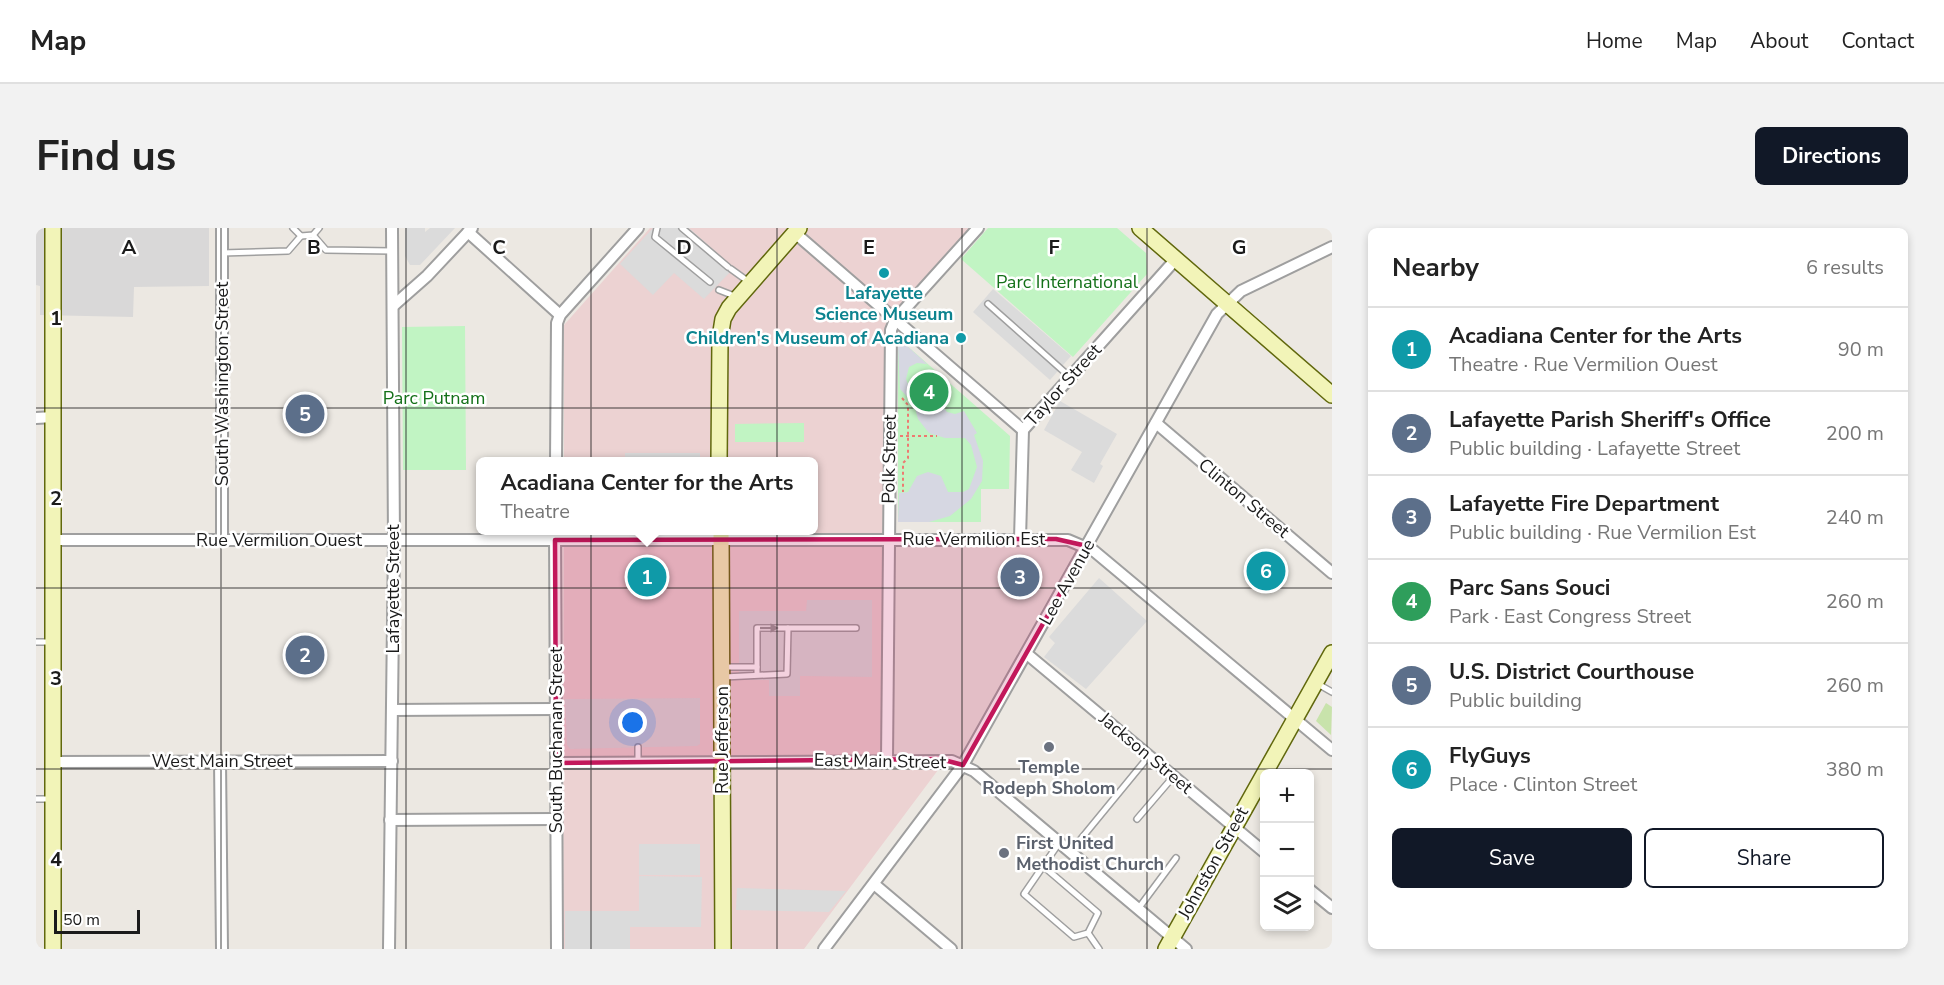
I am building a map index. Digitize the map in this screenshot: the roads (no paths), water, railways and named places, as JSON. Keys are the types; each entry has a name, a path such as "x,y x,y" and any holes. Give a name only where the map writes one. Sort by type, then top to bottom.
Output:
{"street":[{"path":"53,228 53,949"},
{"name":"South Washington Street","path":"222,228 222,540"},
{"name":"Lafayette Street","path":"389,949 394,541 392,228"},
{"path":"556,457 557,323 560,315 638,228"},
{"path":"895,320 978,228"},
{"path":"1140,228 1332,395"},
{"path":"393,306 427,276 470,230 560,315"},
{"path":"719,457 721,327 729,308 794,230 1023,430"},
{"name":"Lee Avenue","path":"824,949 963,765 1209,326 1226,303 1256,282 1332,247"},
{"name":"Taylor Street","path":"1020,539 1023,430 1176,259"},
{"name":"Polk Street","path":"887,759 889,341 895,320"},
{"path":"36,418 53,417"},
{"name":"Clinton Street","path":"1156,423 1332,573"},
{"name":"Rue Vermilion Ouest","path":"52,540 394,541 555,535 722,535"},
{"name":"South Buchanan Street","path":"555,535 557,949"},
{"name":"Rue Vermilion Est","path":"722,535 888,540 1068,540 1087,546 1332,750"},
{"name":"Rue Jefferson","path":"722,535 723,949"},
{"name":"Jackson Street","path":"1027,654 1260,849"},
{"name":"Johnston Street","path":"1169,943 1332,654"},
{"path":"392,710 556,709"},
{"name":"East Main Street","path":"556,762 940,759 963,765 1071,851 1138,909 1169,943 1186,949"},
{"path":"220,761 222,949"},
{"name":"West Main Street","path":"53,762 392,761"},
{"path":"390,820 556,819"},
{"path":"874,884 951,949"},
{"path":"1314,893 1332,908"}],"lane":[{"path":"293,228 301,236"},
{"path":"222,253 288,251 301,236 313,235 319,228"},
{"path":"657,228 655,237 710,282"},
{"path":"682,228 751,283"},
{"path":"313,235 326,250 393,252"},
{"path":"719,290 738,298"},
{"path":"988,304 1071,377"},
{"path":"722,672 757,677 757,628 855,628"},
{"path":"722,672 757,671 788,674 788,628"},
{"path":"36,642 52,642"},
{"path":"1316,683 1332,692"},
{"path":"638,747 638,762"},
{"path":"1071,851 1150,755"},
{"path":"1137,819 1174,776"},
{"path":"36,799 52,799"},
{"path":"1043,866 1098,913 1088,933 1074,937 1024,894 1043,866 1060,842"},
{"path":"1138,909 1176,858"},
{"path":"1088,933 1099,949"}],"place":[{"name":"Lafayette Science Museum","path":"884,273"},
{"name":"Children's Museum of Acadiana","path":"961,338"},
{"name":"Parc Sans Souci","path":"929,392"},
{"name":"U.S. District Courthouse","path":"305,414"},
{"name":"FlyGuys","path":"1266,571"},
{"name":"Acadiana Center for the Arts","path":"647,577"},
{"name":"Lafayette Fire Department","path":"1020,577"},
{"name":"Lafayette Parish Sheriff's Office","path":"305,655"},
{"name":"Temple Rodeph Sholom","path":"1049,747"},
{"name":"First United Methodist Church","path":"1004,853"}],"park label":[{"name":"Parc International","path":"1067,282"},
{"name":"Parc Putnam","path":"434,398"}]}
